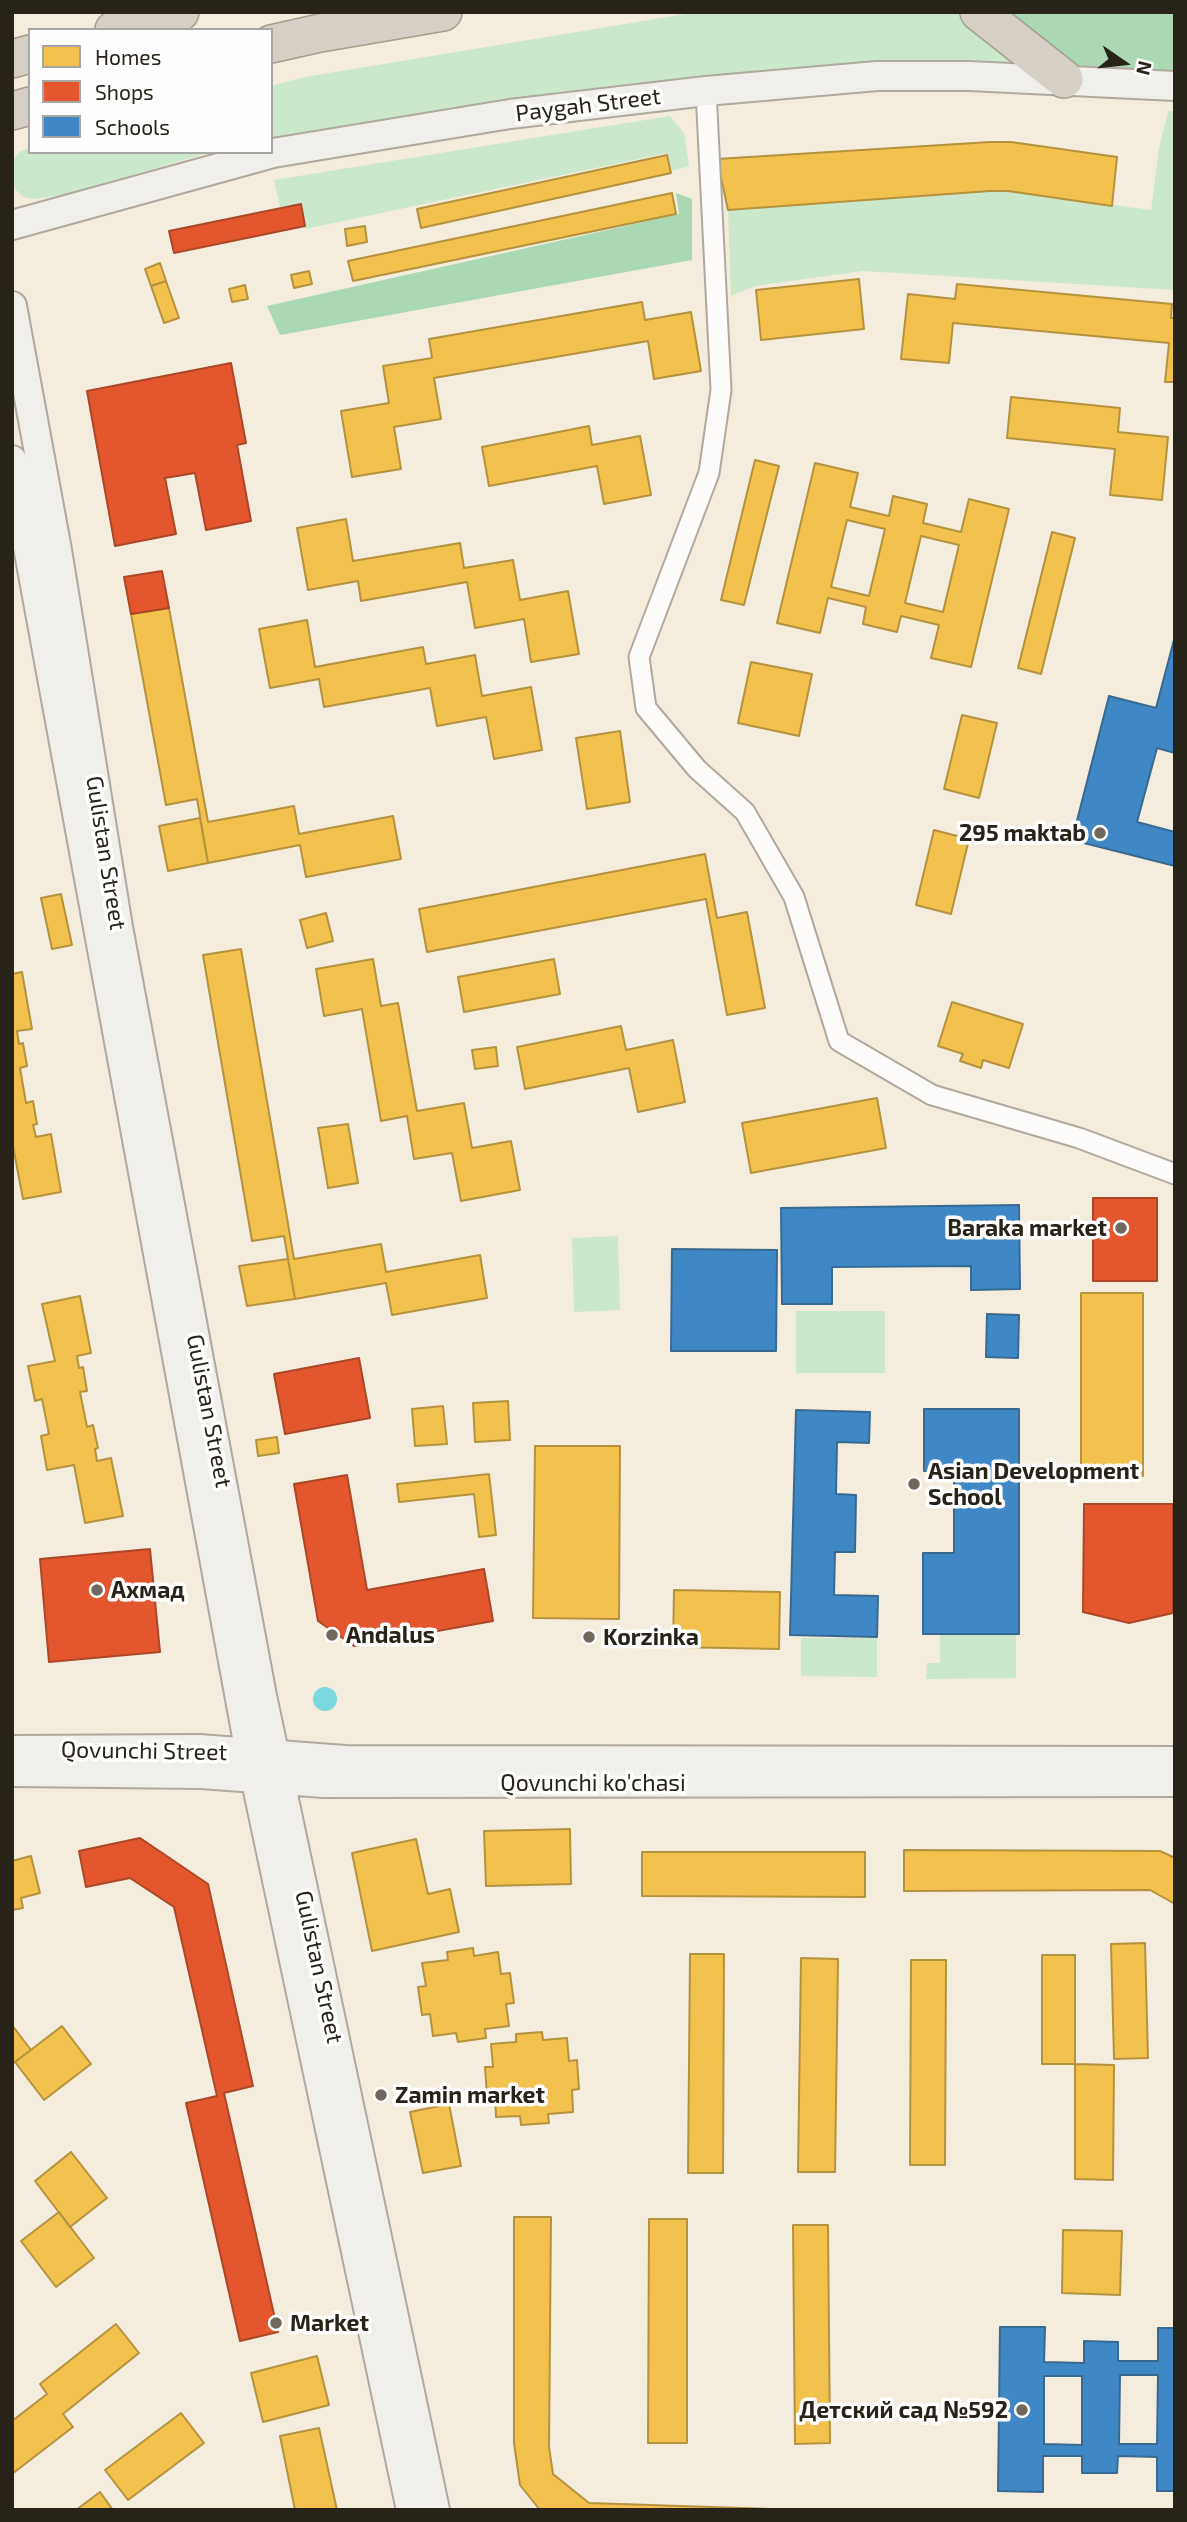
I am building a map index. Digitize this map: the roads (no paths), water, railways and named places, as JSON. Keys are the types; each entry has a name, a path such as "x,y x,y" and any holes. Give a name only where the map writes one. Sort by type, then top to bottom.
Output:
{"highway":[{"path":"121,28 180,12"},
{"path":"273,44 443,12"},
{"path":"979,12 1064,79"}],"main road":[{"name":"Paygah Street","path":"273,153 510,114 877,76 1064,79 1175,86"},
{"name":"Paygah Street","path":"12,225 270,154"},
{"name":"Gulistan Street","path":"12,306 57,550 118,927 265,1766 435,2510"},
{"name":"Gulistan Street","path":"12,460 411,2510"},
{"name":"Qovunchi Street","path":"12,1750 199,1749 265,1766"},
{"name":"Qovunchi ko'chasi","path":"12,1772 201,1774 345,1760 1175,1761"},
{"name":"Qovunchi ko'chasi","path":"265,1766 489,1784 1175,1782"}],"street":[{"path":"706,92 721,390 709,473 639,657 646,708 697,769 745,812 794,897 839,1041 932,1095 1079,1138 1175,1174"}],"water":[{"path":"325,1687 334,1690 337,1699 334,1708 325,1711 316,1708 313,1699 316,1690"}],"place":[{"name":"295 maktab","path":"1100,833"},
{"name":"Baraka market","path":"1121,1228"},
{"name":"Asian Development School","path":"914,1484"},
{"name":"Ахмад","path":"97,1590"},
{"name":"Andalus","path":"332,1635"},
{"name":"Korzinka","path":"589,1637"},
{"name":"Zamin market","path":"381,2095"},
{"name":"Market","path":"276,2323"},
{"name":"Детcкий сад №592","path":"1022,2410"}]}
